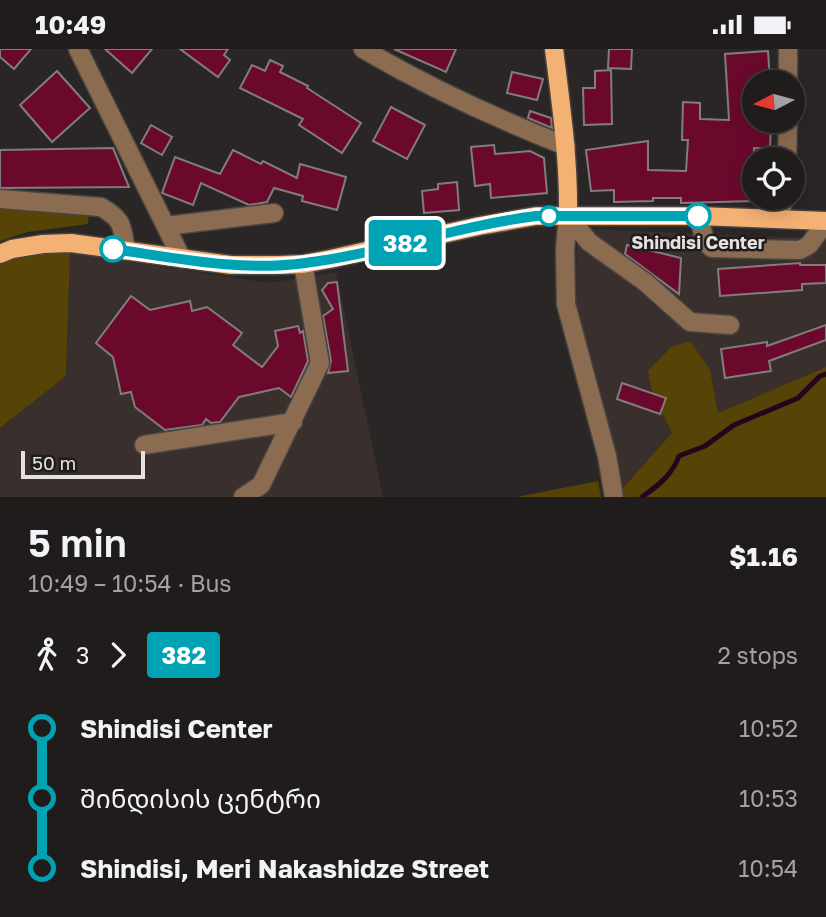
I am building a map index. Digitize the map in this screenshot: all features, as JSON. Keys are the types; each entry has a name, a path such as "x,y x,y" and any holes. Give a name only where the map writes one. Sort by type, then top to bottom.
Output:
{"main road":[{"path":"554,49 566,146 568,216"},
{"path":"0,254 12,249 43,244 71,243 231,265 303,264 536,216 698,216 826,222"}],"street":[{"path":"79,49 181,259"},
{"path":"363,49 508,123 566,146"},
{"path":"788,49 788,70"},
{"path":"0,199 101,207 122,224 126,251"},
{"path":"781,219 782,210"},
{"path":"166,226 274,213"},
{"path":"568,216 589,242 645,282 690,322 730,325"},
{"path":"568,216 565,249 566,304 607,456 614,497"},
{"path":"698,216 706,243 712,248 800,250 809,245 826,222"},
{"path":"243,497 261,485 320,363 303,264"},
{"path":"144,445 293,422"}],"shaded area":[{"path":"0,196 90,199 88,224 27,232 0,241"},
{"path":"588,229 826,239 826,367 718,413 710,369 690,342 653,396 672,433 621,490 575,300 577,243"},
{"path":"70,251 269,283 336,272 383,497 0,497 0,428 66,376"},
{"path":"70,251 66,376 0,428 0,261 29,252"},
{"path":"690,341 710,369 718,413 826,367 826,497 623,497 621,490 672,433 653,396 648,371 671,347"},
{"path":"598,481 601,497 517,497"}],"building":[{"path":"0,49 31,49 14,69 0,57"},
{"path":"105,49 152,49 132,73"},
{"path":"180,49 228,49 224,55 230,60 218,77"},
{"path":"394,49 456,49 446,72"},
{"path":"609,49 632,49 631,69 608,68"},
{"path":"768,51 769,70 742,70 742,133 771,133 770,147 742,147 742,201 681,203 681,198 653,198 653,201 614,202 614,190 591,191 586,150 648,141 648,170 686,171 688,140 682,140 683,102 700,103 700,119 729,120 725,54"},
{"path":"270,60 283,66 280,72 308,86 307,88 361,123 342,153 299,125 303,119 240,88 252,65 265,71"},
{"path":"611,70 612,124 584,125 583,88 595,88 595,71"},
{"path":"57,71 90,108 52,142 20,105"},
{"path":"512,72 543,79 537,100 507,93"},
{"path":"391,107 425,125 407,159 373,141"},
{"path":"530,111 551,118 552,128 528,118"},
{"path":"151,125 172,137 162,155 141,143"},
{"path":"494,145 495,154 530,151 544,158 547,193 491,198 490,184 475,186 471,147"},
{"path":"113,148 129,187 0,188 0,150"},
{"path":"233,150 297,178 300,164 346,177 337,210 302,201 303,196 274,188 267,202 249,205 201,183 193,205 162,193 175,157 220,174"},
{"path":"457,182 459,210 424,213 422,191 438,189 438,184"},
{"path":"627,245 681,258 679,294 625,254"},
{"path":"800,263 826,265 826,283 802,284 802,290 720,296 718,269"},
{"path":"337,282 348,371 328,373 331,361 323,316 333,309 322,290 328,283"},
{"path":"131,296 150,310 190,301 192,311 207,307 242,333 233,345 262,367 278,346 275,331 298,326 300,333 303,331 308,361 291,397 279,388 239,397 220,422 211,423 206,419 202,425 165,430 135,407 131,392 121,394 113,357 96,343"},
{"path":"826,325 826,340 769,361 771,371 725,378 721,349 767,342 767,346"},
{"path":"622,383 666,398 660,414 617,399"}],"waterway":[{"path":"642,497 664,479 679,456 705,446 734,425 798,398 820,376 826,374"}],"bus line":[{"name":"382","path":"113,249 231,265 303,264 536,216 698,216"}],"place":[{"name":"Shindisi Center","path":"698,216"}]}
